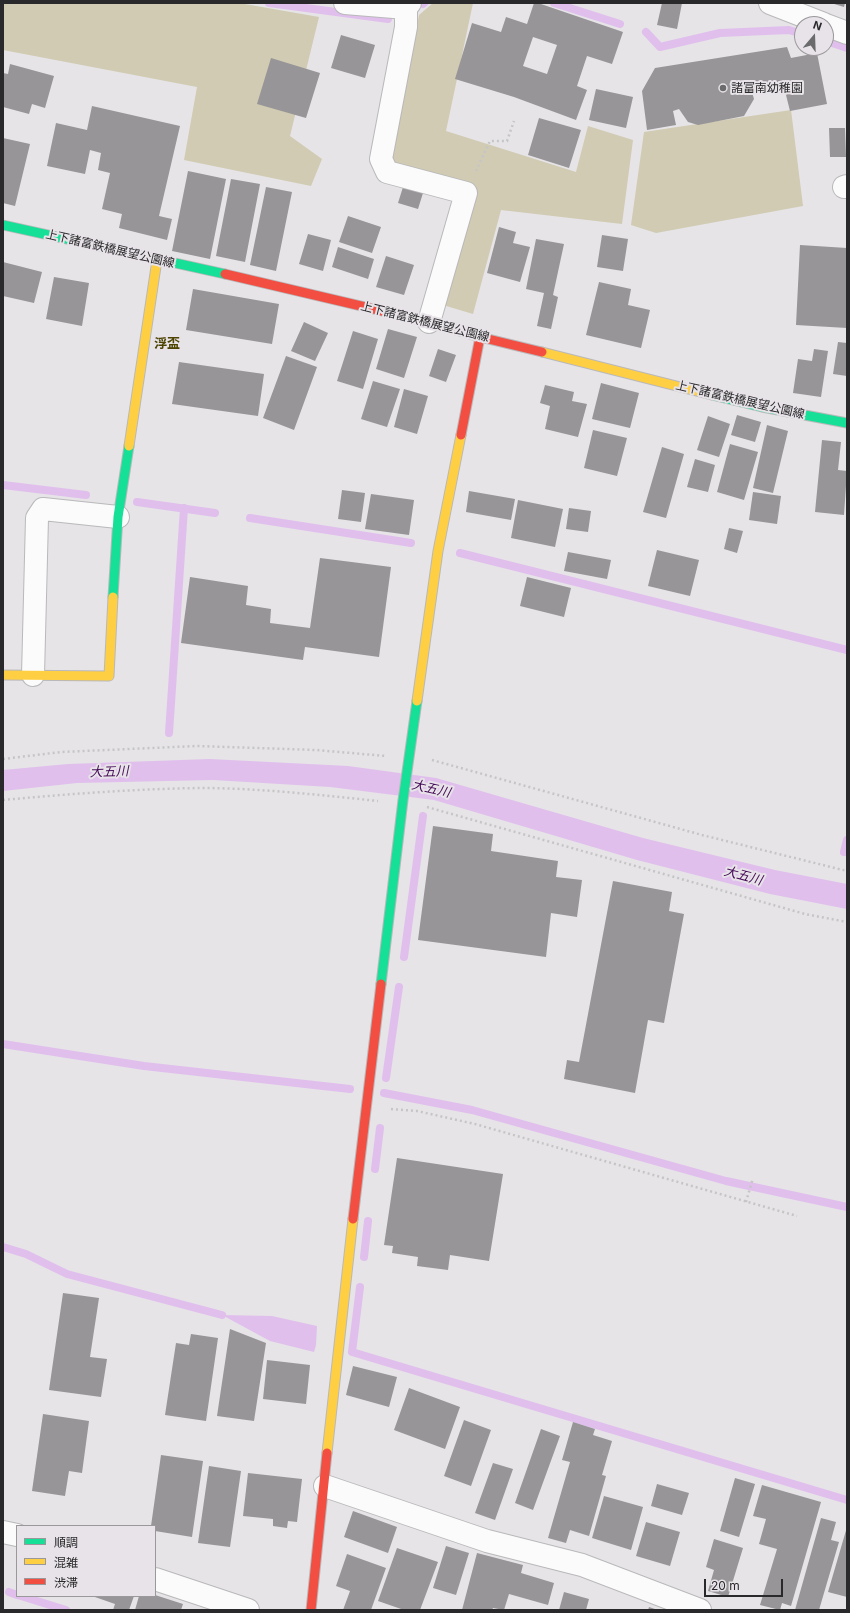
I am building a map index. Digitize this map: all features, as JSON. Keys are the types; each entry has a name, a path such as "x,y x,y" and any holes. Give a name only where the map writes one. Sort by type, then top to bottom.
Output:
{"street":[{"path":"345,3 408,5 406,27 381,159 387,172 466,194 429,322"},
{"path":"770,3 804,16"},
{"path":"834,28 847,33"},
{"name":"上下諸富鉄橋展望公園線","path":"3,225 283,287 429,322 480,337 762,407 847,423"},
{"path":"3,675 109,676 118,517 157,260"},
{"path":"311,1610 325,1486 340,1319 403,802 438,551 480,337"},
{"path":"33,675 37,518 43,509 118,517"},
{"path":"325,1486 487,1541 582,1565 700,1610"},
{"path":"3,1532 16,1535"},
{"path":"156,1579 248,1610"}],"path":[{"path":"466,194 490,141 507,141 514,120"},
{"path":"3,759 61,752 197,746 316,750 439,761 702,835 847,871"},
{"path":"3,800 75,794 200,788 292,792 403,802 433,808 805,914 847,922"},
{"path":"366,1108 417,1111 475,1124 797,1216"},
{"path":"746,1202 753,1178"}],"shaded area":[{"path":"3,3 239,3 319,17 290,136 322,159 311,186 184,160 197,87 3,50"},
{"path":"433,3 473,3 446,131 576,172 588,126 633,140 622,224 501,210 473,314 443,305 476,186 389,164 419,15"},
{"path":"791,110 803,206 656,233 631,225 644,132"}],"water":[{"name":"大五川","path":"210,759 348,766 436,778 643,838 775,870 847,884 847,909 770,894 637,860 434,800 330,787 213,780 77,783 3,791 3,770 68,764"},
{"path":"222,1315 272,1316 317,1326 314,1352 270,1341"}],"building":[{"path":"534,3 538,3 623,32 612,64 587,56 577,86 587,90 576,120 514,97 455,79 472,23 501,32 506,17 527,24","holes":["533,37 557,45 547,74 523,66"]},
{"path":"662,3 682,3 677,29 657,25"},
{"path":"831,3 845,3 844,7"},
{"path":"341,35 375,45 365,78 331,68"},
{"path":"787,47 791,58 801,56 818,56 827,104 790,111 784,87 752,92 754,99 744,116 698,125 688,122 679,109 673,111 676,125 647,130 642,91 655,68"},
{"path":"271,58 320,73 306,118 257,104"},
{"path":"10,64 54,76 45,108 32,104 29,114 3,107 3,73 8,74"},
{"path":"596,89 633,97 626,128 589,120"},
{"path":"92,106 180,126 159,216 172,219 167,240 119,228 122,214 102,209 110,173 98,170 101,153 90,150 85,174 47,166 56,123 87,130"},
{"path":"539,118 581,130 569,168 528,155"},
{"path":"829,128 845,128 846,157 830,157"},
{"path":"3,138 30,144 15,206 3,203"},
{"path":"188,171 226,179 210,259 172,251"},
{"path":"231,179 260,184 245,262 216,256"},
{"path":"266,187 292,192 276,271 250,265"},
{"path":"403,187 423,193 418,209 398,203"},
{"path":"348,216 381,227 372,253 339,242"},
{"path":"499,227 516,232 513,243 530,247 520,282 487,273"},
{"path":"308,234 331,240 323,271 299,264"},
{"path":"602,235 628,239 623,271 597,267"},
{"path":"536,239 564,244 553,295 558,297 551,329 537,326 544,293 526,289"},
{"path":"800,245 847,248 847,328 796,325"},
{"path":"338,247 374,259 368,279 332,267"},
{"path":"386,256 414,265 404,295 376,287"},
{"path":"3,262 42,272 34,303 3,296"},
{"path":"54,277 89,283 82,326 46,319"},
{"path":"599,282 631,289 628,305 650,310 641,348 586,335"},
{"path":"193,289 279,304 272,344 186,330"},
{"path":"304,322 328,333 315,361 291,351"},
{"path":"388,329 417,337 404,378 376,369"},
{"path":"353,331 378,339 363,389 337,381"},
{"path":"838,342 847,343 847,376 833,374"},
{"path":"438,349 456,355 446,382 429,376"},
{"path":"814,349 828,351 821,397 793,393 798,359 812,361"},
{"path":"286,356 317,367 294,430 263,418"},
{"path":"179,362 264,374 258,416 172,404"},
{"path":"373,381 400,389 387,427 361,419"},
{"path":"601,383 639,393 630,428 592,419"},
{"path":"545,385 574,392 572,401 587,404 578,437 545,429 550,406 540,403"},
{"path":"404,389 428,396 417,434 394,427"},
{"path":"737,415 761,422 755,442 731,435"},
{"path":"708,416 730,424 719,457 697,450"},
{"path":"767,425 788,431 773,493 753,488"},
{"path":"593,430 627,438 617,476 584,468"},
{"path":"822,440 841,442 838,470 847,471 844,515 815,512"},
{"path":"730,444 758,452 744,500 717,492"},
{"path":"662,447 684,454 666,518 643,512"},
{"path":"695,459 715,465 708,492 687,487"},
{"path":"342,490 365,493 361,522 338,519"},
{"path":"469,491 515,499 511,520 466,512"},
{"path":"753,492 781,496 777,524 749,520"},
{"path":"371,494 414,500 409,535 365,529"},
{"path":"518,500 563,509 555,547 511,538"},
{"path":"569,508 591,511 588,532 566,529"},
{"path":"729,528 743,531 737,553 724,549"},
{"path":"657,550 699,560 690,596 648,586"},
{"path":"568,552 611,560 607,579 564,571"},
{"path":"320,558 391,567 379,657 305,647 303,660 181,643 190,577 248,586 246,605 271,609 270,623 310,628"},
{"path":"527,577 571,588 564,617 520,606"},
{"path":"433,826 493,834 491,851 558,861 556,877 582,880 577,917 551,913 546,957 418,940"},
{"path":"613,881 672,892 669,911 684,914 664,1023 648,1020 635,1093 564,1079 567,1060 579,1062"},
{"path":"397,1158 503,1174 489,1261 450,1255 448,1270 417,1266 418,1257 392,1253 393,1246 384,1245"},
{"path":"63,1293 99,1298 90,1357 107,1359 101,1397 49,1390"},
{"path":"230,1329 266,1343 254,1421 217,1416"},
{"path":"191,1334 218,1338 206,1421 165,1415 176,1343 189,1345"},
{"path":"267,1360 310,1365 306,1404 263,1399"},
{"path":"353,1366 397,1377 389,1407 346,1395"},
{"path":"409,1388 460,1407 445,1449 394,1430"},
{"path":"43,1414 89,1421 82,1473 69,1471 65,1496 32,1491"},
{"path":"464,1420 491,1430 471,1486 444,1476"},
{"path":"573,1422 595,1429 593,1435 612,1441 602,1475 606,1476 589,1536 570,1530 566,1543 548,1538 570,1462 562,1460"},
{"path":"541,1429 560,1436 533,1510 515,1503"},
{"path":"161,1455 203,1461 192,1537 156,1531 156,1525 151,1525"},
{"path":"493,1463 513,1469 495,1520 475,1513"},
{"path":"209,1466 241,1471 230,1547 198,1543"},
{"path":"248,1473 302,1479 297,1522 288,1521 287,1528 273,1526 273,1519 243,1516"},
{"path":"735,1478 755,1484 739,1537 720,1531"},
{"path":"657,1484 689,1493 682,1515 651,1506"},
{"path":"762,1485 821,1502 791,1606 782,1603 780,1610 760,1605 777,1549 759,1544 766,1519 753,1516"},
{"path":"604,1496 643,1507 631,1550 592,1538"},
{"path":"353,1511 397,1527 388,1553 344,1537"},
{"path":"821,1518 836,1522 831,1540 839,1542 819,1610 795,1610"},
{"path":"646,1522 680,1532 670,1566 636,1556"},
{"path":"847,1527 847,1597 828,1592"},
{"path":"714,1539 743,1548 728,1597 708,1591 714,1570 706,1567"},
{"path":"446,1546 469,1553 456,1595 433,1588"},
{"path":"397,1548 438,1562 420,1610 404,1610 378,1601"},
{"path":"477,1553 523,1565 521,1573 554,1583 548,1605 509,1594 504,1610 493,1608 492,1610 462,1610"},
{"path":"347,1554 386,1568 371,1610 343,1610 350,1591 336,1586"},
{"path":"564,1592 589,1599 586,1610 559,1610"},
{"path":"156,1595 183,1604 181,1610 135,1610 139,1597 156,1597"},
{"path":"95,1597 134,1597 129,1610 113,1610 115,1604"},
{"path":"649,1607 658,1610 648,1610"}],"waterway":[{"path":"269,3 388,19"},
{"path":"554,3 620,24"},
{"path":"646,32 660,47 720,33 789,30 794,32"},
{"path":"834,44 847,48"},
{"path":"3,485 86,495"},
{"path":"137,502 215,513"},
{"path":"169,733 184,508"},
{"path":"250,518 411,543"},
{"path":"460,553 847,650"},
{"path":"404,957 423,816"},
{"path":"844,852 847,840"},
{"path":"386,1078 399,987"},
{"path":"3,1044 144,1066 350,1089"},
{"path":"384,1093 472,1110 726,1181 847,1207"},
{"path":"375,1169 380,1128"},
{"path":"364,1257 368,1221"},
{"path":"3,1247 26,1254 67,1274 222,1315"},
{"path":"360,1287 352,1352 847,1500"},
{"path":"9,1592 16,1595"},
{"path":"24,1597 66,1610"}],"traffic: fast":[{"path":"3,225 225,274"},
{"path":"712,395 762,407 847,423"},
{"path":"113,597 118,517 129,446"},
{"path":"381,984 403,800 417,701"}],"traffic: slow":[{"path":"129,446 157,260"},
{"path":"542,352 712,395"},
{"path":"417,701 438,551 461,435"},
{"path":"3,675 109,676 113,597"},
{"path":"327,1453 353,1219"}],"traffic: jam":[{"path":"225,274 429,322 480,337 542,352"},
{"path":"461,435 480,337"},
{"path":"353,1219 381,984"},
{"path":"311,1610 327,1453"}],"place":[{"name":"諸富南幼稚園","path":"723,88"}],"district":[{"name":"浮盃","path":"167,344"}]}
